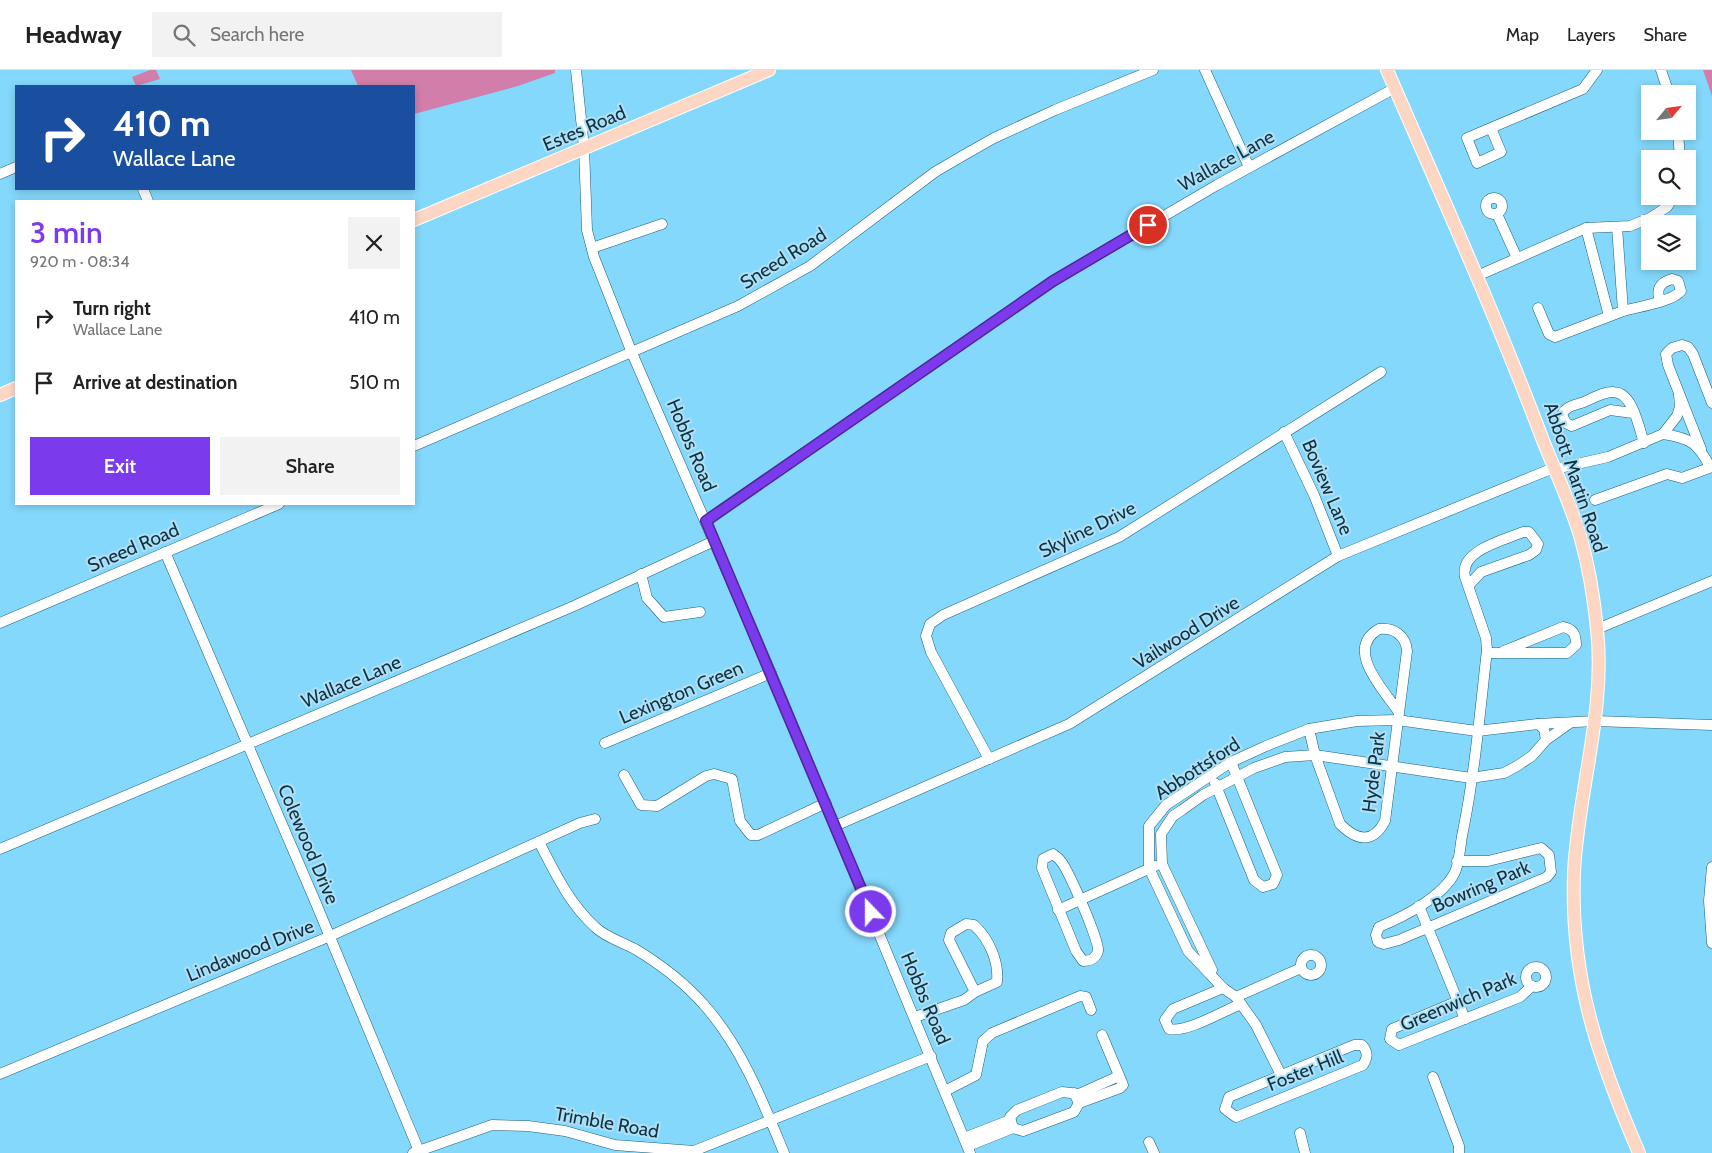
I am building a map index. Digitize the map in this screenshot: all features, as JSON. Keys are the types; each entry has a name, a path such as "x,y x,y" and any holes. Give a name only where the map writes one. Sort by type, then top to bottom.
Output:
{"main road":[{"name":"Estes Road","path":"415,220 769,70"},
{"name":"Abbott Martin Road","path":"1387,70 1520,377 1581,540 1597,629 1600,664 1595,721 1574,872 1580,973 1598,1048 1639,1153"},
{"path":"0,395 15,388"}],"street":[{"name":"Hobbs Road","path":"576,70 584,148 587,230 592,248 632,353 826,803 967,1146"},
{"name":"Sneed Road","path":"415,446 738,306 788,280 935,172 994,138 1153,70"},
{"path":"1205,70 1249,167"},
{"path":"1491,128 1583,89 1597,70"},
{"path":"1660,70 1666,85"},
{"name":"Wallace Lane","path":"706,521 1053,281 1249,167 1395,88"},
{"path":"0,174 15,167"},
{"path":"1477,276 1586,228 1630,226 1656,215 1668,205"},
{"path":"1497,214 1517,258"},
{"path":"592,248 662,224"},
{"path":"1617,227 1623,311"},
{"path":"1586,228 1609,316"},
{"path":"1538,308 1549,334 1555,337 1623,311 1660,301"},
{"path":"1595,500 1667,474 1682,478 1711,467 1701,449 1679,394 1666,354 1672,348 1682,345 1688,347 1693,354 1712,403"},
{"name":"Skyline Drive","path":"989,759 931,652 926,636 930,624 943,615 1119,537 1381,372"},
{"path":"1633,413 1610,410 1572,426 1563,419 1563,412 1568,408 1604,394 1615,392 1624,395 1633,413 1644,443"},
{"path":"1604,394 1610,410"},
{"path":"1679,394 1680,407 1678,416 1663,434 1682,438 1701,449"},
{"name":"Boview Lane","path":"1284,432 1314,495 1338,556"},
{"name":"Vailwood Drive","path":"835,826 1069,724 1338,556 1546,471 1608,456 1663,434"},
{"name":"Sneed Road","path":"0,623 277,505"},
{"path":"1469,585 1481,572 1533,553 1538,544 1537,538 1529,532 1523,532 1481,550 1470,558 1481,572"},
{"name":"Wallace Lane","path":"0,849 574,606 714,541"},
{"name":"Colewood Drive","path":"165,552 315,901 416,1152"},
{"name":"Bowring Park","path":"1457,861 1488,861 1541,848 1549,855 1551,872 1547,878 1399,940 1384,944 1378,942 1376,935 1379,926 1399,919 1432,899 1455,873 1457,861 1471,778 1487,653 1486,638 1464,571 1470,558"},
{"path":"641,574 647,598 664,617 700,612"},
{"path":"1597,629 1712,581"},
{"path":"1487,653 1567,653 1576,645 1576,637 1573,631 1562,627 1504,652"},
{"name":"Hyde Park","path":"1309,729 1315,755 1340,824 1348,831 1362,838 1378,833 1385,821 1406,645 1396,632 1391,629 1379,629 1366,640 1364,657 1397,716"},
{"name":"Lexington Green","path":"605,743 771,673"},
{"name":"Abbottsford","path":"1281,1075 1256,1025 1238,1000 1223,988 1188,951 1149,868 1149,826 1166,805 1231,762 1309,729 1357,721 1397,716 1477,731 1538,724 1595,721 1712,725"},
{"name":"Abbottsford","path":"1223,988 1204,957 1162,864 1161,834 1173,816 1217,787 1285,756 1315,755 1471,778 1504,773 1532,756 1546,740 1571,722"},
{"path":"1538,724 1544,729 1546,740"},
{"path":"1212,775 1254,880 1263,887 1273,884 1277,875 1274,866 1231,762"},
{"path":"624,774 641,805 650,807 706,776 714,774 732,779 740,821 751,834 758,835 826,803"},
{"name":"Lindawood Drive","path":"0,1074 328,937 595,818"},
{"path":"539,842 563,890 596,928 636,950 675,977 706,1006 734,1045 784,1153"},
{"path":"1053,854 1059,859 1080,899 1098,951 1094,958 1088,961 1083,961 1076,951 1042,868 1043,859 1053,854"},
{"path":"1058,910 1149,868 1162,864"},
{"path":"1712,867 1709,901 1712,943"},
{"name":"Bowring Park","path":"1419,906 1465,1019"},
{"path":"915,1017 964,1000 975,992 998,982 998,971 992,950 980,930 974,925 966,924 951,933 949,940 975,992"},
{"path":"1223,988 1172,1009 1165,1020 1169,1029 1174,1030 1204,1020 1238,1000 1301,968"},
{"name":"Greenwich Park","path":"1458,1001 1392,1028 1390,1040 1399,1045 1520,997 1532,986"},
{"path":"945,1091 976,1075 983,1041 992,1033 1080,996 1086,997 1091,1010"},
{"path":"1102,1034 1121,1081"},
{"name":"Foster Hill","path":"1354,1045 1362,1045 1367,1052 1367,1060 1363,1065 1236,1117 1225,1109 1229,1097 1281,1075 1354,1045"},
{"name":"Trimble Road","path":"416,1152 492,1126 528,1126 565,1131 615,1145 694,1151 931,1056"},
{"path":"1433,1077 1459,1153"},
{"path":"1011,1124 1012,1113 1062,1092 1079,1094 1121,1081"},
{"path":"1011,1124 1023,1131 1074,1112 1079,1104 1121,1081"},
{"path":"1074,1093 1079,1104"},
{"path":"967,1146 1011,1124"},
{"path":"1300,1133 1305,1153"},
{"path":"1149,1142 1154,1153"}],"shaded area":[{"path":"150,70 156,70 160,79 136,85 132,77"},
{"path":"351,70 555,70 555,73 518,86 415,114 415,85 358,85"},
{"path":"1703,70 1712,70 1712,96"}],"route":[{"path":"871,912 706,521 1053,281 1148,225"}]}
